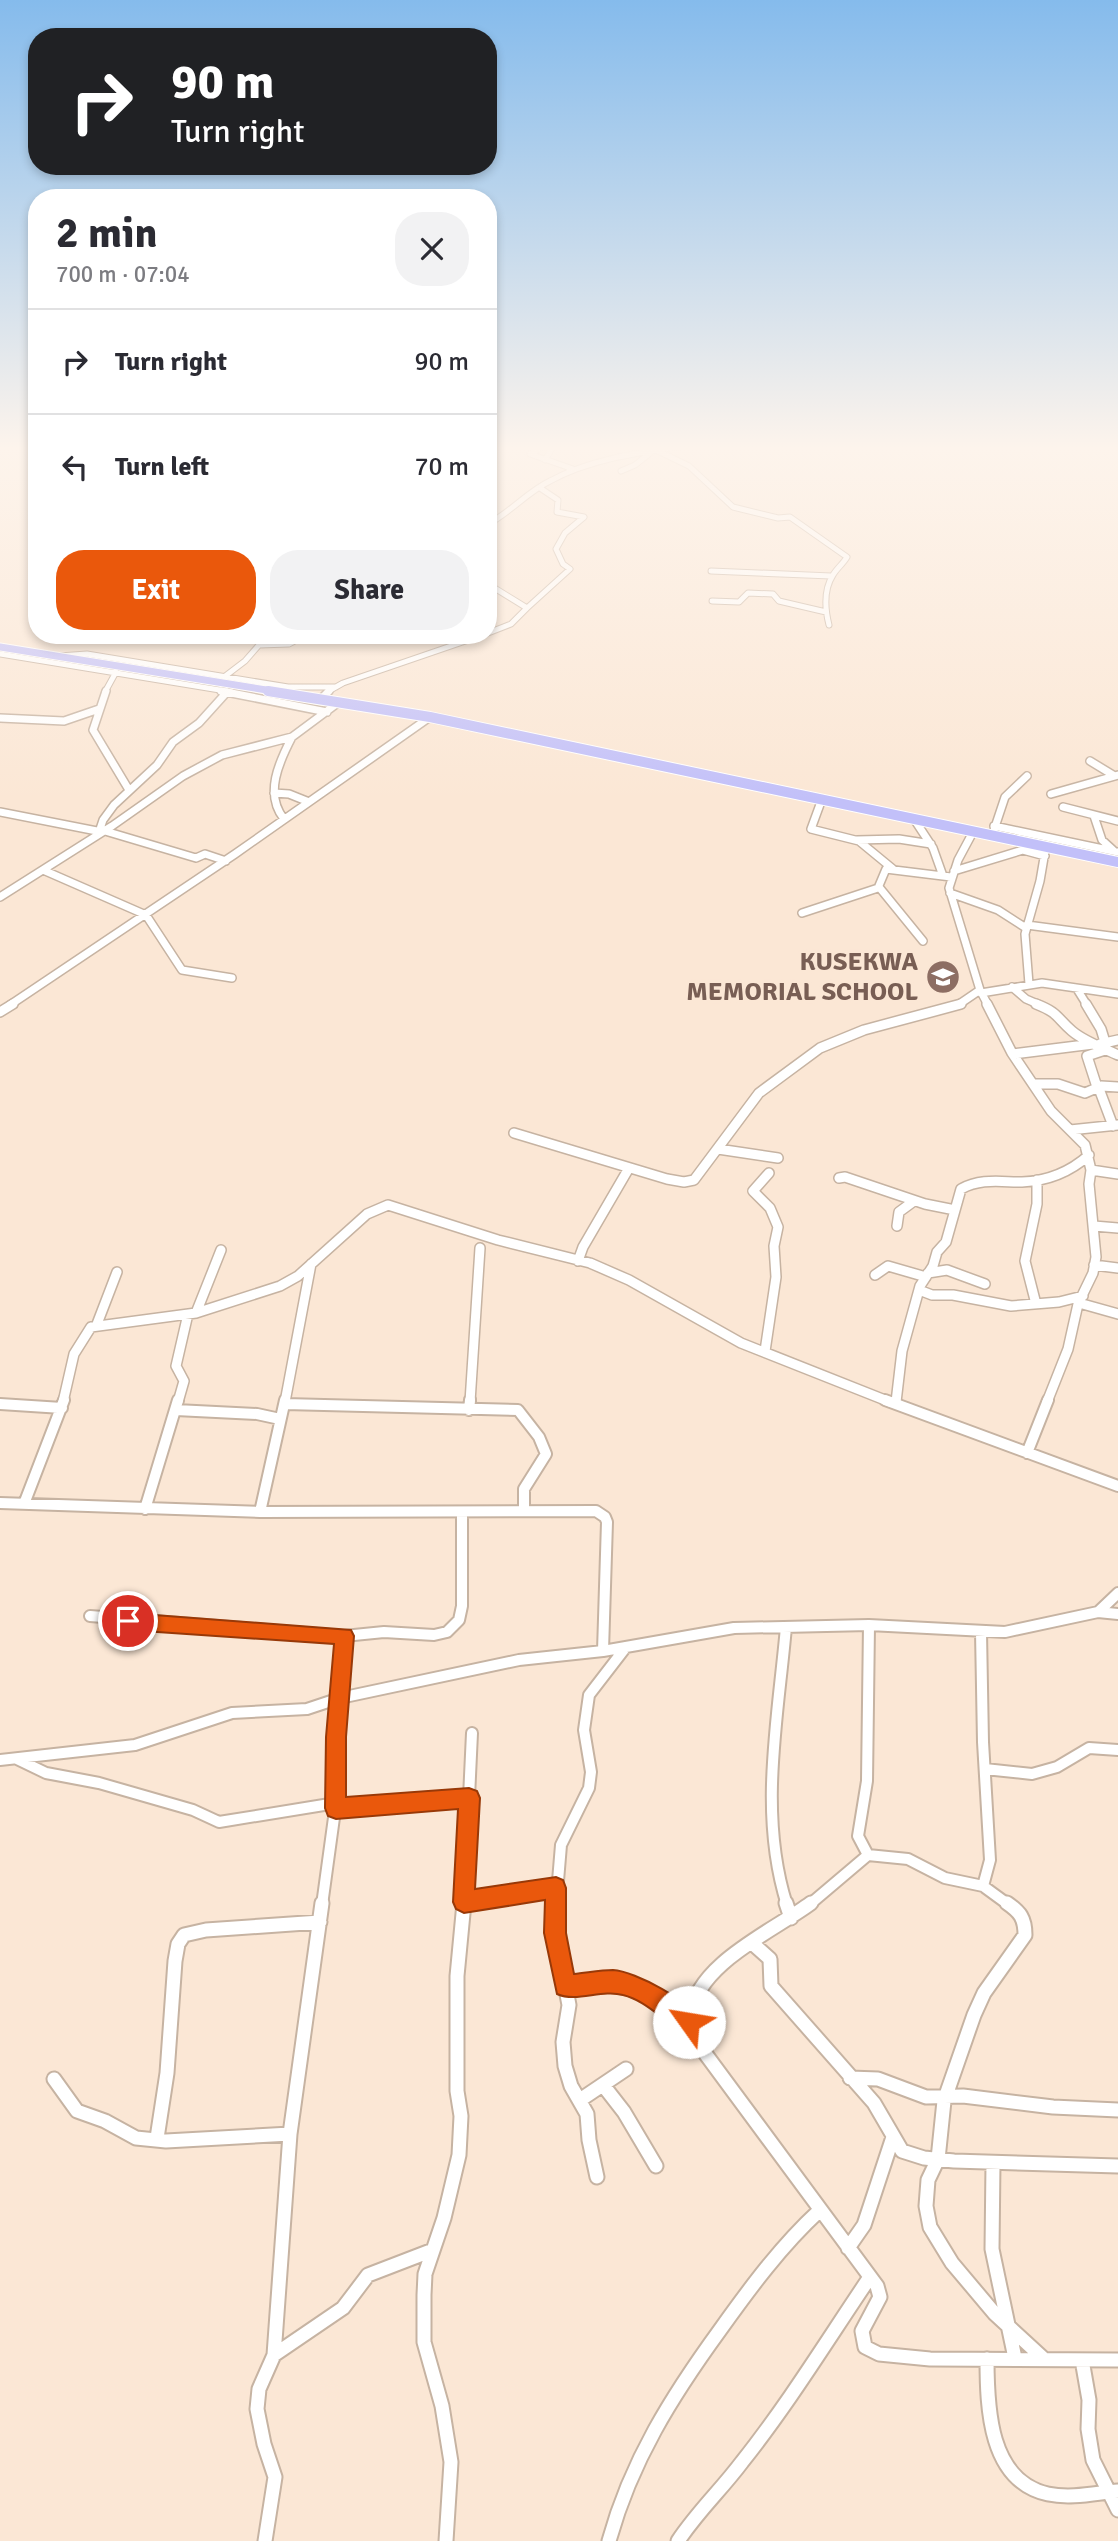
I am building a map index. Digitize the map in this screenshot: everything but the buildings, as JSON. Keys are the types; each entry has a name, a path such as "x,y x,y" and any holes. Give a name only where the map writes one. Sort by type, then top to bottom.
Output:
{"highway":[{"path":"0,648 430,717 973,831 994,831 1046,851 1118,862"}],"street":[{"path":"497,629 511,624 570,569 562,564"},
{"path":"829,625 826,612 831,576 841,564"},
{"path":"711,571 831,576"},
{"path":"497,590 527,608"},
{"path":"712,601 739,602 748,593 769,593 797,607 826,612"},
{"path":"224,677 245,661 259,645 289,644"},
{"path":"321,699 336,687 458,644"},
{"path":"57,657 80,653 288,687 336,687"},
{"path":"0,654 291,702 327,712"},
{"path":"116,672 99,709 93,734 129,790"},
{"path":"102,832 110,810 157,765 173,742 199,723 227,692"},
{"path":"0,897 102,832 176,780 236,751 292,737 339,702"},
{"path":"0,718 64,721 99,709"},
{"path":"0,1012 226,861 430,717"},
{"path":"284,819 273,806 274,793 282,760 292,737"},
{"path":"1090,761 1116,775"},
{"path":"1051,794 1116,775"},
{"path":"1027,776 1005,797 994,831 1117,852"},
{"path":"274,793 289,794 309,802"},
{"path":"822,799 811,829 857,841 877,853 893,869"},
{"path":"1063,807 1118,821"},
{"path":"0,812 102,832 196,858 205,854 226,861"},
{"path":"1094,816 1102,840 1117,852"},
{"path":"914,819 949,875 950,893 980,991 1013,1054 1051,1111 1085,1145 1089,1155 1094,1265 1081,1299 1068,1349 1027,1453"},
{"path":"949,875 973,831"},
{"path":"857,841 899,839 931,844"},
{"path":"879,887 884,870 949,875 1023,850 1046,851 1025,941 1030,984"},
{"path":"43,870 146,915 182,970 232,978"},
{"path":"802,913 879,887"},
{"path":"879,887 923,941"},
{"path":"950,893 998,910 1027,926 1118,937"},
{"path":"514,1133 667,1179 688,1182 699,1175 765,1086 820,1048 864,1030 957,1006 980,991 1030,984 1054,984 1118,994"},
{"path":"1012,987 1026,999 1056,1012 1071,1030 1094,1045"},
{"path":"1077,989 1101,1029 1105,1046"},
{"path":"1070,1130 1116,1126 1087,1056 1118,1040"},
{"path":"1013,1054 1094,1045 1105,1046 1118,1055"},
{"path":"1033,1084 1058,1084 1085,1093 1098,1086 1118,1087"},
{"path":"718,1149 778,1158"},
{"path":"896,1402 902,1352 919,1290 937,1252 946,1242 961,1189 973,1182 1037,1180 1071,1171 1089,1155"},
{"path":"578,1261 583,1247 629,1168"},
{"path":"1091,1170 1118,1174"},
{"path":"765,1351 776,1278 775,1240 778,1227 770,1208 753,1191 769,1173"},
{"path":"839,1178 845,1177 914,1200 955,1210"},
{"path":"1036,1304 1025,1261 1037,1204 1037,1180"},
{"path":"897,1226 897,1215 914,1200"},
{"path":"24,1504 62,1408 75,1351 84,1333 97,1325 192,1313 280,1286 298,1276 367,1214 388,1205 578,1261 629,1280 741,1343 820,1376 1118,1486"},
{"path":"1094,1226 1118,1228"},
{"path":"469,1410 480,1248"},
{"path":"145,1508 184,1381 176,1366 192,1313 221,1250"},
{"path":"260,1512 285,1404 311,1264"},
{"path":"1094,1265 1118,1268"},
{"path":"875,1275 888,1266 927,1275 947,1270 985,1284"},
{"path":"97,1325 117,1272"},
{"path":"919,1290 932,1295 953,1295 1000,1305 1081,1299 1118,1314"},
{"path":"0,1404 62,1408"},
{"path":"285,1404 519,1410 539,1437 546,1454 524,1489 524,1511"},
{"path":"176,1410 218,1414 246,1413 280,1419"},
{"path":"0,1503 260,1512 596,1511 605,1517 607,1529 603,1651"},
{"path":"90,1616 344,1636 384,1632 434,1635 447,1632 459,1620 462,1606 462,1512"},
{"path":"1098,1612 1118,1592"},
{"path":"0,1760 135,1745 232,1713 307,1709 340,1698 519,1660 603,1651 734,1628 869,1625 1005,1632 1098,1612 1118,1614"},
{"path":"868,1855 858,1836 867,1780 869,1625"},
{"path":"786,1627 772,1808 774,1842 791,1918"},
{"path":"981,1632 990,1860 983,1886"},
{"path":"265,2541 275,2477 264,2444 257,2409 259,2389 274,2355 290,2134 336,1806 336,1737 344,1636"},
{"path":"597,2177 589,2140 587,2114 570,2086 565,2066 563,2042 569,2005 555,1933 556,1888 561,1845 589,1788 591,1772 584,1730 589,1695 626,1647"},
{"path":"446,2541 450,2452 442,2406 424,2342 425,2274 444,2218 459,2155 461,2116 457,2091 457,1976 464,1902 472,1733"},
{"path":"985,1769 1032,1774 1058,1767 1089,1748 1118,1750"},
{"path":"17,1759 46,1773 99,1783 193,1810 219,1822 336,1806 469,1798"},
{"path":"1044,2359 1010,2328 952,2263 930,2227 926,2195 928,2180 937,2159 946,2095 980,2000 1026,1932 1020,1912 983,1886 945,1878 908,1859 868,1855 836,1884 711,1974 691,2009 689,2022 693,2037 877,2286 880,2297 862,2331 865,2347 878,2354 899,2356 987,2359 1118,2360"},
{"path":"464,1902 556,1888"},
{"path":"157,2138 167,2073 175,1961 178,1944 184,1936 206,1930 320,1922"},
{"path":"751,1943 769,1959 771,1986 881,2112 899,2148 908,2155 993,2163 1009,2161 1118,2166"},
{"path":"565,1986 612,1981 626,1984 647,1993 689,2022"},
{"path":"580,2100 626,2069"},
{"path":"850,2078 878,2079 918,2096 946,2095 1053,2107 1118,2110"},
{"path":"54,2079 77,2111 105,2121 125,2135 136,2138 175,2140 290,2134"},
{"path":"603,2085 624,2112 656,2166"},
{"path":"848,2248 864,2225 893,2137"},
{"path":"993,2163 992,2249 1015,2358"},
{"path":"609,2541 617,2508 629,2479 655,2425 678,2386 783,2247 819,2211"},
{"path":"274,2355 342,2308 369,2275 390,2264 433,2250"},
{"path":"678,2541 699,2510 741,2464 783,2407 870,2277"},
{"path":"987,2359 989,2424 997,2446 1012,2471 1031,2489 1046,2494 1113,2491"},
{"path":"1082,2360 1089,2399 1089,2442 1093,2460 1113,2491 1118,2511"}],"place":[{"name":"KUSEKWA MEMORIAL SCHOOL","path":"943,977"}],"route":[{"path":"128,1621 344,1636 336,1737 336,1808 469,1798 464,1902 556,1888 555,1933 565,1986 612,1981 626,1984 647,1993 689,2022"}]}
